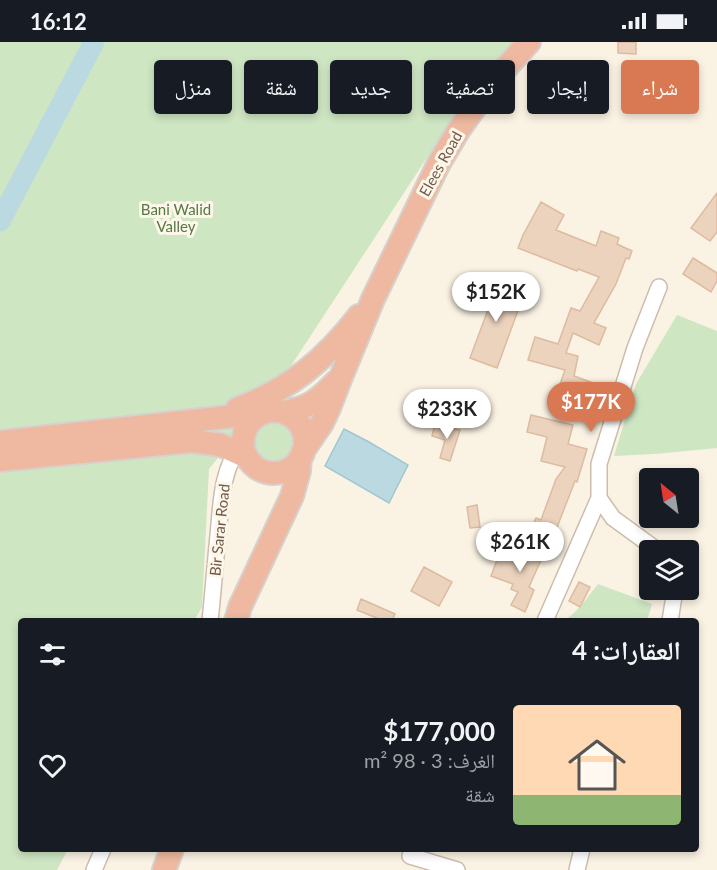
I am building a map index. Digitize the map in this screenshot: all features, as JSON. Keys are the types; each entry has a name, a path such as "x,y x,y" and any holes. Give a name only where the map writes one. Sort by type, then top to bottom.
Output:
{"highway":[{"name":"Elees Road","path":"373,299 458,131 503,70 529,42"},
{"path":"266,472 285,470 294,465 326,416 373,299"},
{"path":"0,460 175,433 248,405 303,375 349,329 373,299"},
{"path":"205,420 304,408 314,403 341,377"},
{"path":"237,618 296,484 304,442 303,432 291,417 273,413 252,420 248,424 243,436 242,450"},
{"path":"0,442 175,433 192,441 242,450 255,466 266,472 271,479 278,494 280,520"},
{"path":"164,870 171,852"}],"street":[{"path":"545,618 598,498 599,464 635,348 659,286"},
{"name":"Bir Sarar Road","path":"210,618 222,493 226,477 242,450"},
{"path":"598,498 614,518 644,540"},
{"path":"670,618 673,600"},
{"path":"94,870 102,852"},
{"path":"412,852 410,856 457,870"},
{"path":"577,870 581,852"}],"green space":[{"name":"Bani Walid Valley","path":"0,42 530,42 506,60 424,60 424,114 455,114 285,375 209,469 202,607 196,618 18,618 18,852 66,852 57,870 0,870"},
{"path":"677,315 717,331 717,448 614,456 636,384"},
{"path":"272,421 287,427 293,442 287,457 272,463 257,457 251,442 257,427"},
{"path":"598,584 652,604 648,618 568,618"}],"water":[{"path":"344,429 408,465 389,503 325,466"}],"building":[{"path":"618,42 636,42 636,54 618,53"},
{"path":"717,193 717,232 710,241 691,228"},
{"path":"541,202 564,215 556,230 596,246 601,231 619,238 617,244 632,251 629,259 626,258 616,284 594,323 606,328 599,345 573,333 566,353 578,356 574,376 593,383 589,395 560,384 565,370 528,360 535,337 558,344 571,308 580,311 599,277 518,248"},
{"path":"693,258 717,273 717,281 711,292 683,274"},
{"path":"484,279 524,294 497,368 470,358 492,299 478,292"},
{"path":"531,415 573,425 568,444 587,449 577,482 575,481 554,535 532,527 536,518 541,520 556,479 565,467 541,461 547,437 527,432"},
{"path":"435,424 460,430 450,461 440,458 445,440 432,436"},
{"path":"477,505 480,527 470,528 467,507"},
{"path":"524,542 545,551 529,587 534,590 525,612 511,605 518,592 511,589 513,584 491,576 500,552 516,559"},
{"path":"424,567 452,582 439,606 411,591"},
{"path":"579,582 590,587 580,607 569,601"},
{"path":"361,599 395,614 393,618 377,618 357,610"}],"waterway":[{"name":"Bani Walid Valley","path":"0,221 94,42"}]}
